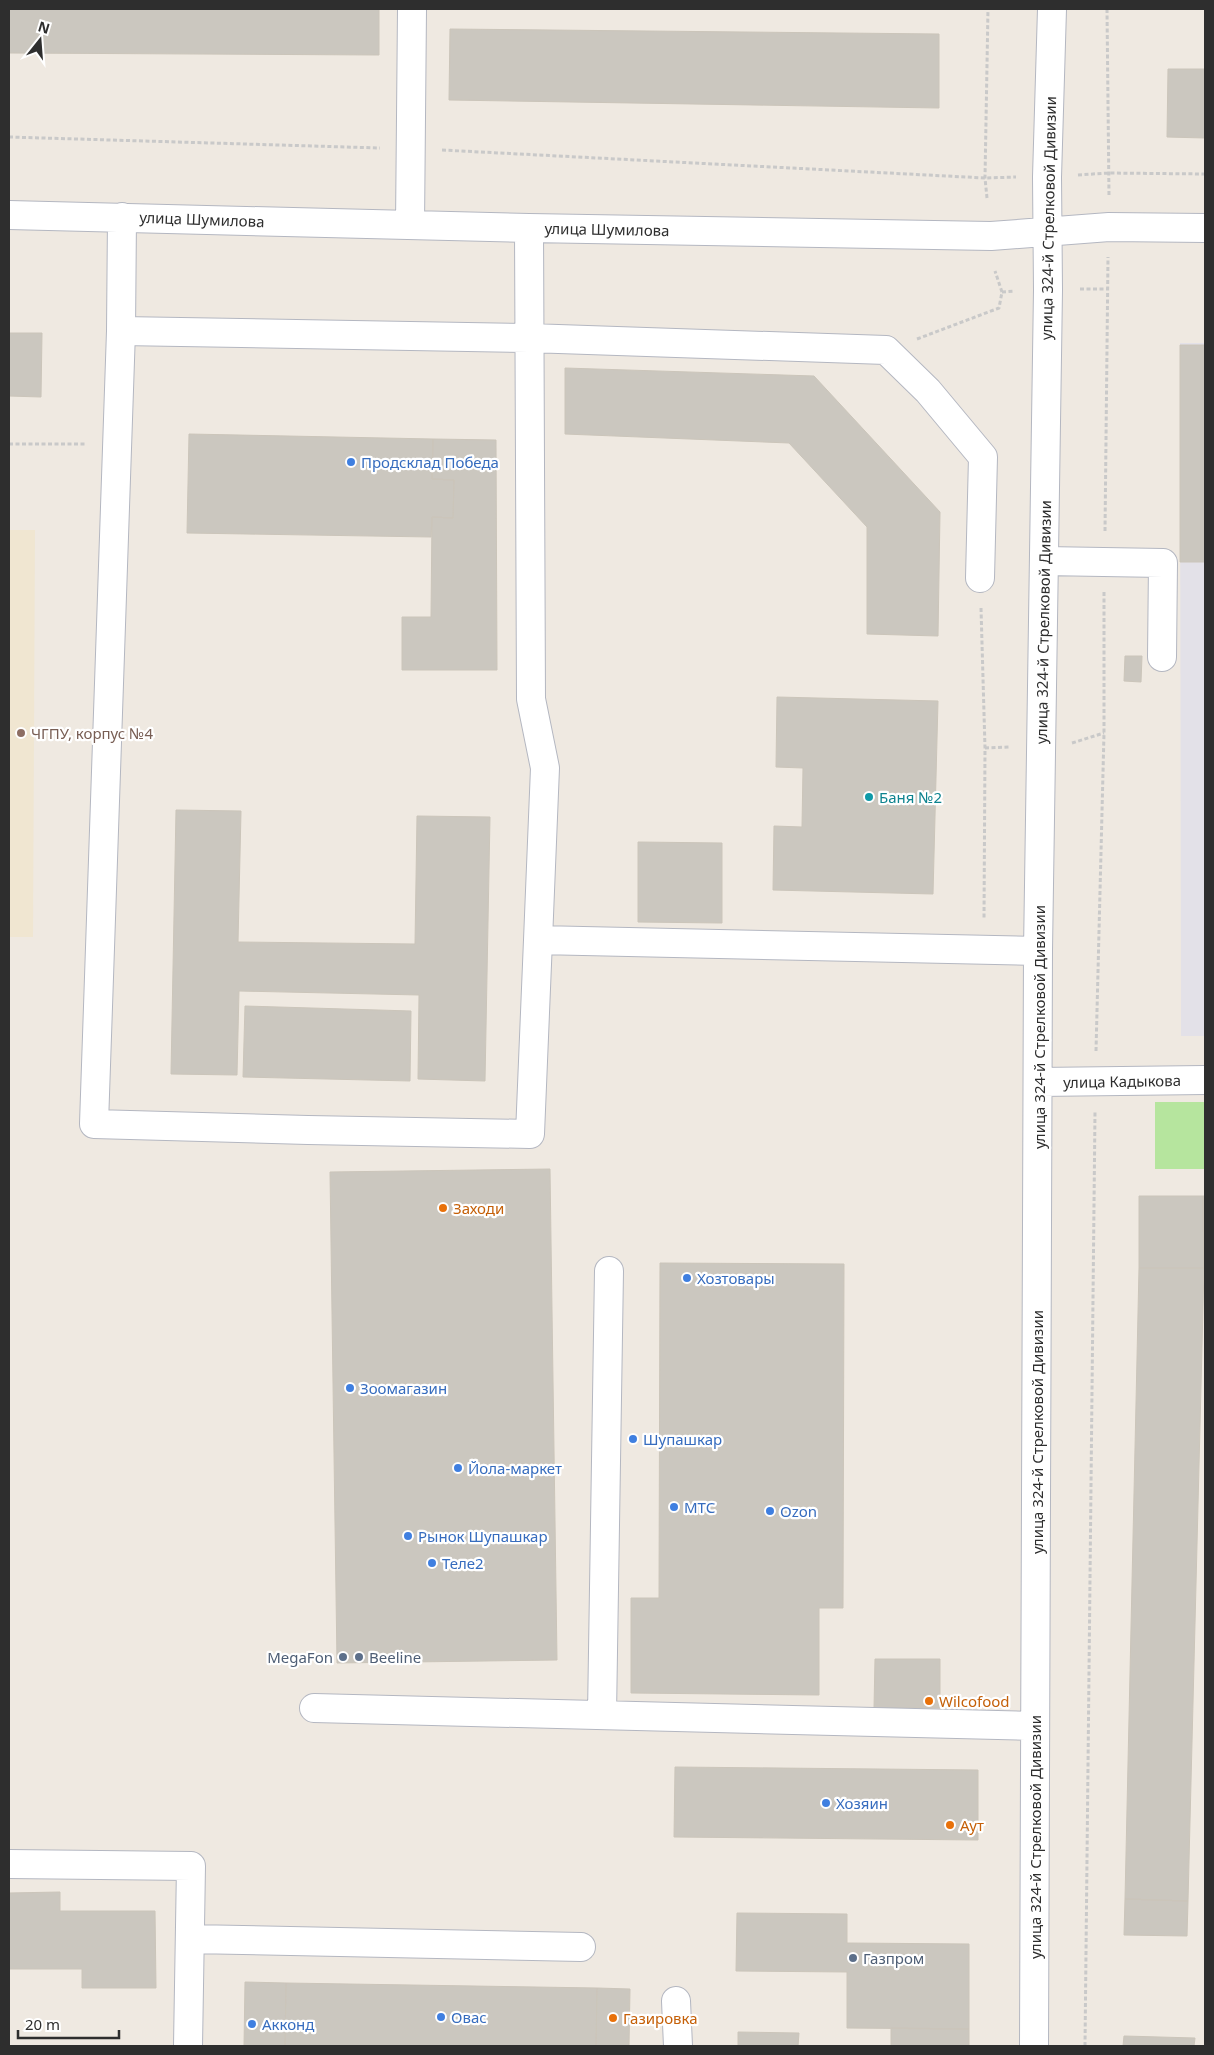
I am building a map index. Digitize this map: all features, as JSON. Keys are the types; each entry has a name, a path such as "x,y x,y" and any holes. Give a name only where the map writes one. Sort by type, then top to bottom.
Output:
{"street":[{"path":"410,225 412,9"},
{"name":"улица 324-й Стрелковой Дивизии","path":"1034,2046 1038,951 1047,177 1052,9"},
{"name":"улица Шумилова","path":"9,215 529,228 990,236 1109,227 1205,228"},
{"path":"122,217 121,331 94,1124 308,1130 530,1134 545,768 530,699 529,228"},
{"path":"121,331 529,338 886,350 928,391 983,457 980,578"},
{"path":"1044,561 1164,562 1162,657"},
{"path":"538,940 1038,951"},
{"name":"улица Кадыкова","path":"1038,1082 1205,1080"},
{"path":"602,1715 609,1271"},
{"path":"314,1708 1035,1726"},
{"path":"9,1864 191,1866 188,2046"},
{"path":"190,1939 581,1947"},
{"path":"676,2001 678,2046"}],"path":[{"path":"987,198 988,9"},
{"path":"1107,9 1109,199"},
{"path":"9,137 411,149 986,178 1016,177"},
{"path":"1075,176 1108,173 1205,174"},
{"path":"1085,2046 1095,1081 1104,733 1108,255"},
{"path":"886,350 999,308 1002,292 996,271"},
{"path":"1072,289 1107,289"},
{"path":"1002,292 1015,291"},
{"path":"9,444 117,444"},
{"path":"980,578 985,748 984,950"},
{"path":"1070,744 1104,733"},
{"path":"985,748 1012,747"}],"shaded area":[{"path":"1180,343 1205,343 1205,1036 1181,1036"},
{"name":"ЧГПУ, корпус №4","path":"9,530 35,530 33,937 9,937"}],"green space":[{"path":"1155,1102 1205,1102 1205,1169 1155,1169"}],"building":[{"path":"9,9 379,9 379,55 9,53"},
{"path":"450,29 939,34 939,108 449,100"},
{"path":"1168,69 1205,69 1205,138 1167,137"},
{"path":"9,333 42,333 41,397 9,396"},
{"path":"1180,345 1205,345 1205,562 1180,562"},
{"path":"565,368 814,376 940,512 938,636 867,634 867,527 789,443 565,434"},
{"path":"189,434 433,439 432,479 454,480 453,518 432,517 431,537 187,533"},
{"path":"433,439 496,440 497,670 402,670 402,617 431,617 432,517 453,518 454,480 432,479"},
{"path":"1125,656 1142,656 1141,682 1124,681"},
{"name":"Баня №2","path":"777,697 938,701 933,894 773,890 774,826 802,827 803,768 776,767"},
{"path":"176,810 241,811 238,942 415,944 417,816 490,817 485,1081 418,1079 419,995 239,991 237,1075 171,1074"},
{"path":"638,842 722,843 722,923 638,922"},
{"path":"245,1006 411,1011 410,1081 243,1077"},
{"path":"550,1169 557,1660 337,1663 330,1172"},
{"path":"1139,1196 1203,1196 1204,1268 1139,1268"},
{"path":"1203,1196 1205,1196 1205,1268 1204,1268"},
{"path":"660,1263 844,1264 843,1608 819,1608 819,1695 631,1693 631,1598 659,1598"},
{"path":"1139,1268 1204,1268 1188,1901 1125,1899"},
{"path":"875,1659 940,1659 940,1708 874,1708"},
{"name":"Хозяин","path":"675,1767 978,1770 978,1840 674,1837"},
{"path":"60,1892 60,1911 155,1911 156,1988 82,1988 82,1969 9,1969 9,1893"},
{"path":"1125,1899 1188,1901 1187,1936 1124,1935"},
{"name":"Газпром","path":"737,1913 847,1914 847,1943 969,1944 969,2029 847,2028 847,1972 736,1971"},
{"path":"245,1982 286,1983 285,2046 244,2046"},
{"name":"Овас","path":"286,1983 597,1988 596,2046 285,2046"},
{"name":"Газировка","path":"597,1988 630,1989 629,2046 596,2046"},
{"path":"891,2028 969,2029 969,2046 891,2046"},
{"path":"738,2032 799,2033 798,2046 738,2046"},
{"path":"1124,2036 1195,2038 1194,2046 1123,2046"}],"place":[{"name":"Продсклад Победа","path":"351,462"},
{"name":"ЧГПУ, корпус №4","path":"21,733"},
{"name":"Баня №2","path":"869,797"},
{"name":"Заходи","path":"443,1208"},
{"name":"Хозтовары","path":"687,1278"},
{"name":"Зоомагазин","path":"350,1388"},
{"name":"Шупашкар","path":"633,1439"},
{"name":"Йола-маркет","path":"458,1468"},
{"name":"МТС","path":"674,1507"},
{"name":"Ozon","path":"770,1511"},
{"name":"Рынок Шупашкар","path":"408,1536"},
{"name":"Теле2","path":"432,1563"},
{"name":"MegaFon","path":"343,1657"},
{"name":"Beeline","path":"359,1657"},
{"name":"Wilcofood","path":"929,1701"},
{"name":"Хозяин","path":"826,1803"},
{"name":"Аут","path":"950,1825"},
{"name":"Газпром","path":"853,1958"},
{"name":"Овас","path":"441,2017"},
{"name":"Газировка","path":"613,2018"},
{"name":"Акконд","path":"252,2024"}]}
